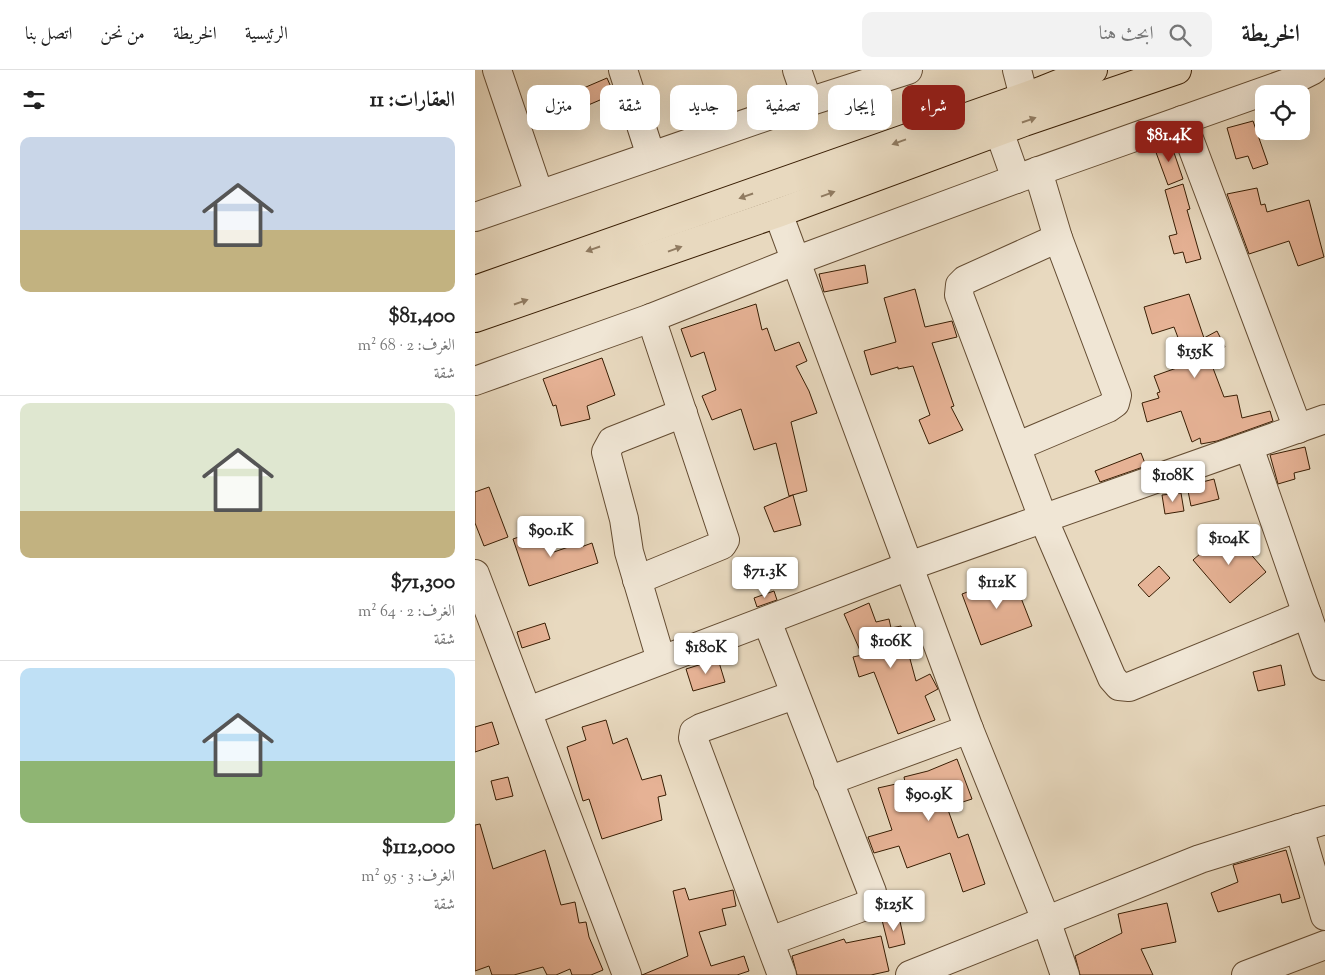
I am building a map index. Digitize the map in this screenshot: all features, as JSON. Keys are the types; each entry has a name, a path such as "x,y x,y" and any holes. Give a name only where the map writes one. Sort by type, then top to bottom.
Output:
{"highway":[{"path":"475,290 1039,86 1092,70"},
{"path":"475,318 778,213 999,131 1177,70"}],"street":[{"path":"497,70 539,194"},
{"path":"623,70 651,156"},
{"path":"797,70 802,85"},
{"path":"818,99 908,70"},
{"path":"1017,70 1039,86"},
{"path":"1092,70 1101,96"},
{"path":"475,381 651,318 795,261 1027,175 1287,82 1313,70"},
{"path":"1182,120 1298,429"},
{"path":"475,217 747,123"},
{"path":"999,131 1027,175 1058,238 1117,395 1115,403 1108,408 1018,446"},
{"path":"778,213 969,728 1046,920 1065,975"},
{"path":"1058,238 965,280 959,285 959,295 1018,446 1043,518 1112,678 1124,688 1129,688 1307,614"},
{"path":"637,580 724,542 725,536 651,318"},
{"path":"661,660 637,580 622,508 605,452 611,441 683,413"},
{"path":"529,711 909,566 1249,448 1325,419"},
{"path":"1249,448 1325,666"},
{"path":"475,574 529,711 627,975"},
{"path":"767,621 872,892 872,898 865,906 770,941"},
{"path":"782,975 693,734 701,728 794,694"},
{"path":"828,781 969,728"},
{"path":"910,975 1201,859 1325,820"},
{"path":"1299,828 1325,916"},
{"path":"1246,975 1325,945"}],"building":[{"path":"607,78 610,85 600,85 600,100 590,104 590,85"},
{"path":"1253,121 1255,140 1260,140 1268,164 1253,169 1248,156 1236,159 1227,128"},
{"path":"1170,141 1183,179 1168,185 1154,147"},
{"path":"1183,184 1190,209 1187,210 1201,259 1186,263 1183,252 1174,254 1169,236 1177,234 1165,190"},
{"path":"1257,188 1261,205 1265,204 1267,212 1309,200 1324,257 1298,266 1289,241 1249,254 1227,194"},
{"path":"865,265 868,283 824,292 819,274"},
{"path":"915,289 925,327 952,321 957,337 932,343 954,406 951,407 963,430 929,444 919,420 930,415 913,366 898,369 898,367 871,375 864,351 896,342 884,298"},
{"path":"1189,294 1204,338 1217,331 1225,347 1208,355 1224,397 1237,395 1242,418 1270,411 1273,421 1217,441 1201,444 1200,438 1192,442 1181,411 1147,422 1142,403 1159,398 1157,393 1160,392 1154,376 1188,364 1174,327 1152,334 1144,307"},
{"path":"756,304 762,330 767,328 775,351 799,342 807,361 796,366 809,391 817,413 791,422 807,491 789,496 776,443 754,450 741,409 712,420 702,396 716,390 704,352 691,357 681,329"},
{"path":"602,358 615,395 587,406 590,419 561,426 556,405 553,406 543,379"},
{"path":"1305,447 1310,469 1294,473 1295,479 1278,484 1270,455"},
{"path":"1141,453 1146,466 1100,482 1095,471"},
{"path":"1214,479 1219,499 1191,506 1187,486"},
{"path":"489,487 508,537 484,546 475,523 475,492"},
{"path":"1181,493 1184,511 1165,514 1162,495"},
{"path":"793,495 801,525 774,532 764,507"},
{"path":"542,529 551,553 580,543 581,547 592,543 598,563 529,586 513,539"},
{"path":"1229,529 1266,572 1230,603 1193,560"},
{"path":"1159,566 1170,578 1149,597 1138,585"},
{"path":"1012,575 1032,626 981,645 962,594"},
{"path":"774,591 777,600 757,607 754,598"},
{"path":"869,603 876,622 889,619 891,628 901,626 916,681 930,674 938,689 925,696 935,720 898,734 874,672 859,677 853,657 862,655 844,614"},
{"path":"545,623 550,639 522,648 517,632"},
{"path":"718,659 725,682 693,691 686,669"},
{"path":"1281,665 1285,685 1258,691 1253,672"},
{"path":"606,720 613,744 627,738 642,780 661,775 666,795 658,797 662,820 602,839 589,799 583,801 567,747 586,740 582,727"},
{"path":"492,722 499,744 475,752 475,727"},
{"path":"957,759 972,799 947,807 958,838 968,834 985,884 963,892 950,853 907,868 899,846 874,853 868,837 892,830 878,788 905,782 904,777 928,771"},
{"path":"508,777 513,796 496,800 491,781"},
{"path":"480,824 493,869 545,850 561,905 575,902 579,923 586,922 589,937 603,970 591,975 572,975 570,969 556,975 547,975 543,967 514,975 492,975 489,966 475,971 475,825"},
{"path":"1286,850 1300,898 1282,903 1280,894 1218,912 1211,893 1238,882 1233,865"},
{"path":"685,888 689,900 733,890 736,906 722,909 726,925 699,932 711,966 744,956 749,971 737,975 642,975 688,956 673,891"},
{"path":"1167,903 1176,942 1141,949 1153,975 1080,975 1075,956 1122,933 1118,914"},
{"path":"899,917 905,944 889,948 882,920"},
{"path":"881,936 889,971 871,975 797,975 792,956 844,939 846,943"}]}
